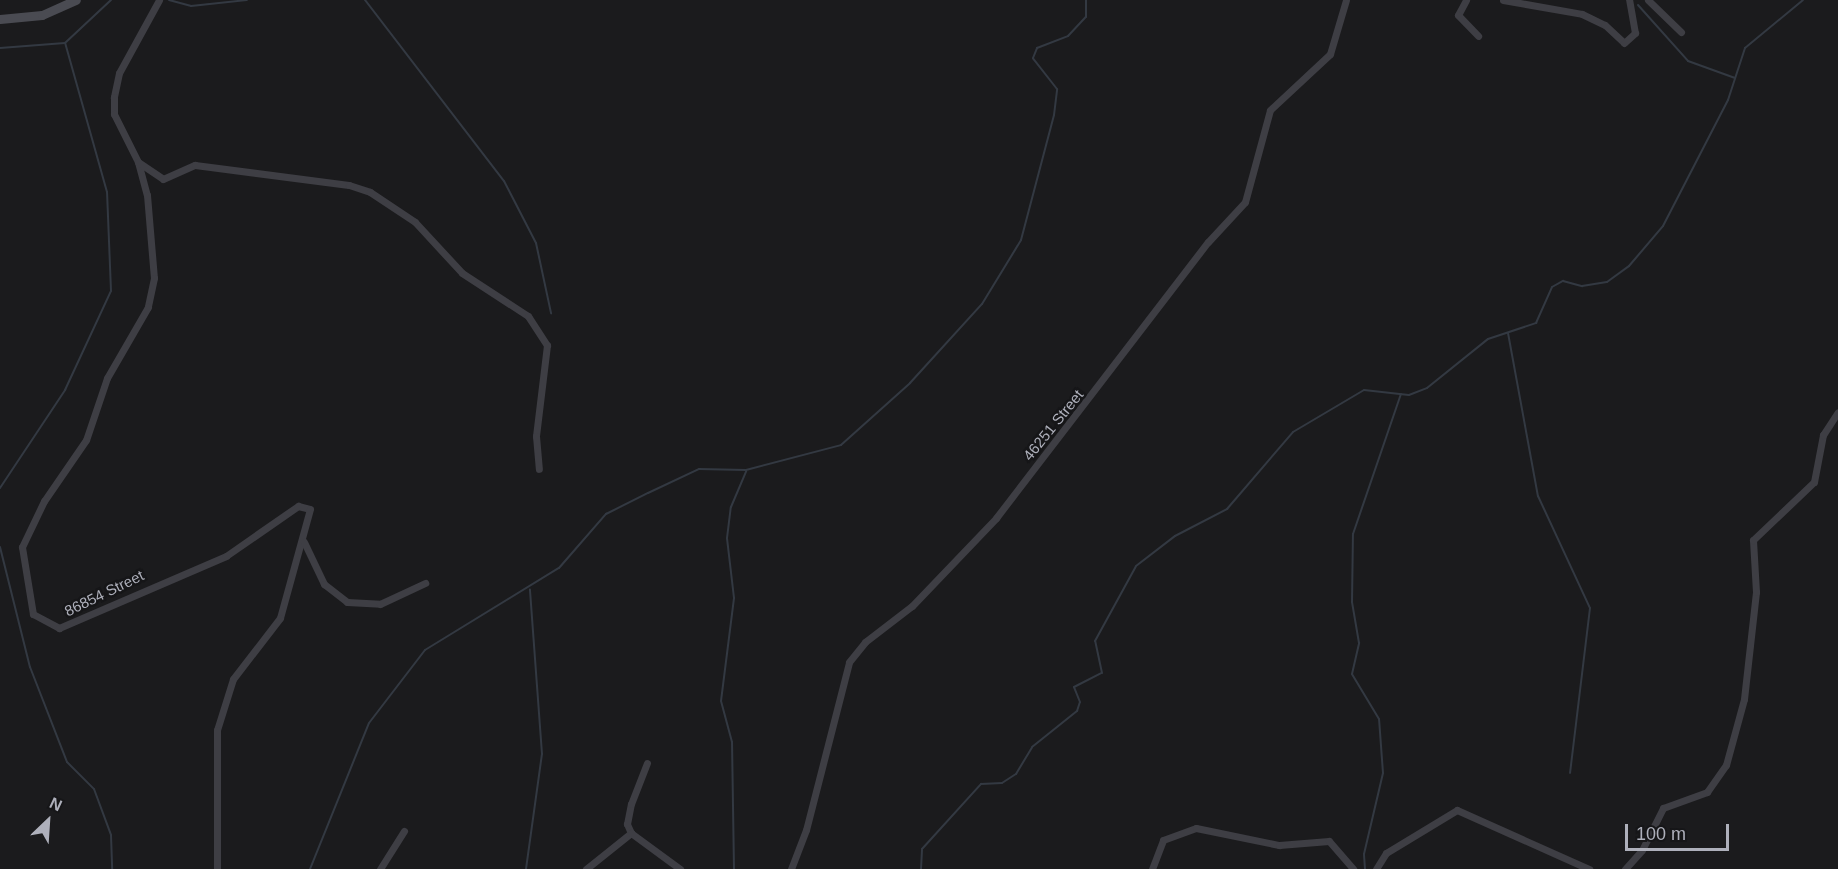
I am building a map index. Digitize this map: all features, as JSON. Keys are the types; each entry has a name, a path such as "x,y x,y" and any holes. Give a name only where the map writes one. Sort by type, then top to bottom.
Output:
{"street":[{"path":"0,20 42,15 76,0"},
{"name":"86854 Street","path":"159,0 115,86 114,114 138,162 147,195 152,291 143,321 107,378 86,440 44,501 22,547 33,614 49,626 74,626 165,578 226,556 298,506 311,512 280,618 233,679 217,730 217,869"},
{"name":"46251 Street","path":"791,869 806,830 849,662 865,642 912,606 996,518 1208,242 1245,202 1272,106 1327,58 1346,0"},
{"path":"1466,0 1458,15 1478,36"},
{"path":"1503,0 1582,14 1605,25 1624,44 1635,33 1629,0"},
{"path":"1648,0 1682,32"},
{"path":"138,162 163,179 195,165 349,185 370,192 415,222 462,273 528,316 547,345 536,436 539,469"},
{"path":"1625,869 1642,850 1663,808 1707,792 1726,765 1744,699 1756,592 1753,540 1814,482 1823,435 1838,412"},
{"path":"304,542 324,584 347,602 380,604 424,583"},
{"path":"647,763 631,804 627,824 631,833 680,869"},
{"path":"1376,869 1386,853 1457,810 1589,869"},
{"path":"1152,869 1162,840 1177,832 1208,828 1251,842 1329,841 1353,869"},
{"path":"380,869 404,831"},
{"path":"586,869 631,833"}],"waterway":[{"path":"0,48 65,43 111,0"},
{"path":"169,0 191,6 247,0"},
{"path":"365,0 504,181 536,243 551,313"},
{"path":"310,869 369,723 425,650 559,568 606,514 648,493 699,469 746,470 841,445 910,383 982,304 1021,240 1054,115 1057,89 1033,58 1037,48 1068,36 1086,17 1086,0"},
{"path":"921,869 922,849 981,784 1002,783 1016,774 1032,747 1077,711 1080,702 1074,687 1102,673 1095,641 1136,566 1175,536 1227,509 1293,432 1364,390 1409,395 1427,388 1488,339 1536,323 1552,287 1563,281 1582,286 1607,282 1629,266 1663,226 1728,100 1745,48 1803,0"},
{"path":"1638,5 1688,61 1735,78"},
{"path":"0,488 65,390 111,291 107,192 65,43"},
{"path":"1508,333 1538,496 1590,608 1570,773"},
{"path":"1365,869 1364,854 1383,773 1379,719 1352,674 1359,643 1352,602 1353,534 1401,394"},
{"path":"734,869 732,742 721,701 734,598 727,538 731,507 746,471"},
{"path":"0,547 30,667 67,762 94,789 111,835 112,869"},
{"path":"526,869 542,754 530,589"}]}
